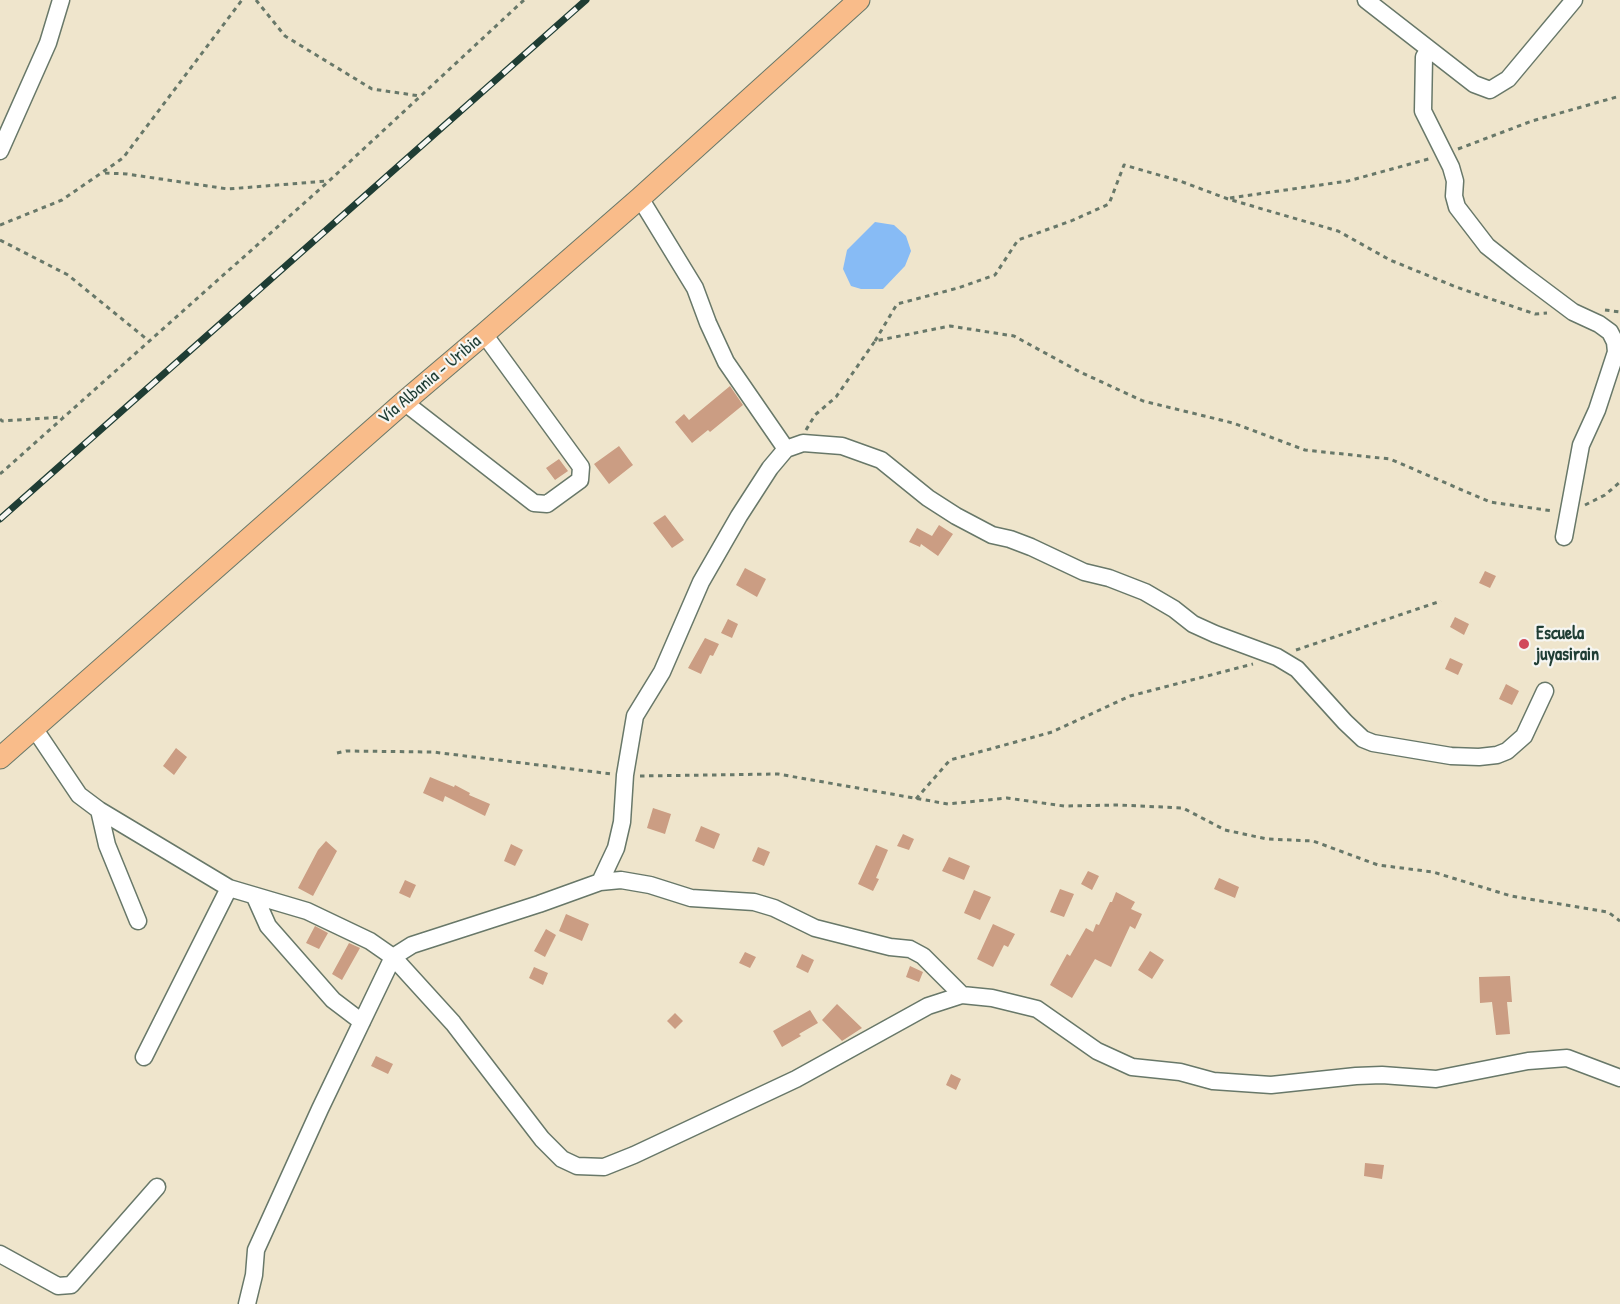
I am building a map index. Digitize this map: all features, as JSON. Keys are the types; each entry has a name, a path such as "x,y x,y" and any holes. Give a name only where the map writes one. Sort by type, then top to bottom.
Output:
{"main road":[{"name":"Vía Albania - Uribia","path":"0,758 404,402 640,198 859,0"}],"street":[{"path":"0,151 48,43 61,0"},
{"path":"1366,0 1474,84 1490,90 1508,79 1574,0"},
{"path":"1430,50 1424,57 1422,111 1451,167 1455,181 1454,196 1457,207 1487,246 1573,312 1599,324 1610,332 1615,342 1616,352 1597,410 1581,445 1564,537"},
{"path":"640,198 695,288 726,362 786,449"},
{"path":"404,402 534,503 547,504 580,480 581,467 484,334"},
{"path":"600,882 618,839 622,822 624,775 635,716 662,672 701,582 770,468 786,449 803,443 842,446 881,460 938,504 992,535 1031,547 1084,572 1109,578 1145,592 1174,609 1193,624 1277,657 1297,669 1345,722 1363,739 1373,743 1451,756 1479,757 1507,752 1524,736 1545,692"},
{"path":"34,728 80,795 99,810 229,888 308,911 370,941 393,957 453,1023 542,1139 562,1159 577,1166 604,1167 634,1155 796,1079 928,1006 962,995 992,998 1037,1009 1097,1051 1132,1067 1180,1072 1213,1081 1271,1085 1356,1076 1436,1079 1528,1061 1568,1058 1620,1078"},
{"path":"99,810 107,844 138,921"},
{"path":"247,1304 254,1275 256,1250 320,1109 393,957 412,945 600,882 621,880 650,885 691,898 754,902 774,908 815,928 879,945 910,949 923,956 962,995"},
{"path":"144,1057 229,888"},
{"path":"255,897 268,926 333,1000 362,1022"},
{"path":"0,1254 58,1286 71,1285 157,1187"}],"path":[{"path":"0,225 62,200 105,173 123,158 242,0"},
{"path":"256,0 285,36 372,89 421,96"},
{"path":"0,474 329,181 524,0"},
{"path":"803,443 807,426 815,415 836,397 875,341 897,304 958,288 995,275 1018,240 1109,204 1124,165 1180,181 1228,199 1338,231 1401,264 1456,287 1535,314 1609,309 1620,312"},
{"path":"105,173 127,174 228,189 329,181"},
{"path":"0,240 68,275 149,341"},
{"path":"875,341 950,326 1014,336 1080,372 1143,401 1233,423 1305,450 1390,459 1490,502 1569,513 1605,495 1620,482"},
{"path":"0,419 2,421 65,417"},
{"path":"916,799 950,760 1052,732 1130,696 1277,657 1441,600"},
{"path":"337,753 346,751 433,752 649,777 778,774 948,804 1007,798 1064,806 1119,805 1183,808 1225,830 1268,839 1312,841 1378,865 1433,872 1511,896 1608,912 1620,921"}],"water":[{"path":"875,222 894,225 906,236 911,251 905,266 883,289 861,289 851,286 843,269 847,250"}],"building":[{"path":"730,386 743,405 710,432 708,430 692,443 675,422 684,414 689,420"},
{"path":"619,446 633,465 609,484 594,464"},
{"path":"559,459 568,471 555,480 546,468"},
{"path":"665,515 684,540 672,548 653,523"},
{"path":"939,525 953,534 938,556 921,544 920,547 909,542 917,528 932,536"},
{"path":"745,568 766,579 757,597 736,585"},
{"path":"1485,571 1496,576 1490,588 1479,583"},
{"path":"1455,617 1469,624 1464,635 1450,627"},
{"path":"728,619 738,624 732,638 721,633"},
{"path":"705,638 719,644 713,656 710,655 701,674 688,668"},
{"path":"1450,658 1463,664 1458,675 1445,669"},
{"path":"1506,684 1519,691 1512,705 1499,699"},
{"path":"176,748 187,757 174,775 163,766"},
{"path":"430,777 454,787 455,785 470,793 469,795 490,804 485,816 445,796 443,802 423,793"},
{"path":"653,808 671,814 665,834 647,828"},
{"path":"701,826 720,834 714,849 695,841"},
{"path":"903,834 914,839 909,850 897,846"},
{"path":"326,841 337,851 313,896 298,888 318,850"},
{"path":"511,844 523,850 515,866 504,861"},
{"path":"876,845 888,850 873,891 858,884"},
{"path":"758,847 770,852 764,866 752,861"},
{"path":"949,857 970,866 964,880 942,871"},
{"path":"1088,871 1099,876 1092,890 1081,884"},
{"path":"1219,878 1239,887 1235,898 1214,889"},
{"path":"405,880 416,885 410,898 399,893"},
{"path":"1060,889 1074,894 1064,917 1050,912"},
{"path":"974,890 991,897 980,920 964,913"},
{"path":"1116,892 1135,902 1131,909 1142,914 1135,929 1130,926 1111,967 1095,959 1072,998 1050,985 1067,954 1070,956 1086,928 1093,932 1096,924 1099,925"},
{"path":"566,914 589,924 582,941 559,931"},
{"path":"993,924 1015,934 1008,947 1004,945 993,967 977,959"},
{"path":"315,926 328,933 319,949 306,943"},
{"path":"546,929 556,935 545,957 534,951"},
{"path":"349,943 360,948 342,980 332,974"},
{"path":"1150,951 1164,960 1152,979 1138,970"},
{"path":"745,952 756,957 750,968 739,963"},
{"path":"802,954 814,960 808,973 796,967"},
{"path":"910,966 923,972 919,982 906,977"},
{"path":"534,967 548,973 543,985 529,978"},
{"path":"1510,976 1512,1002 1507,1002 1510,1034 1496,1035 1492,1002 1480,1003 1479,977"},
{"path":"837,1004 862,1028 842,1041 822,1020"},
{"path":"810,1010 818,1023 782,1047 773,1031"},
{"path":"675,1013 683,1021 675,1029 667,1021"},
{"path":"376,1056 393,1064 388,1074 371,1066"},
{"path":"951,1074 961,1079 956,1090 946,1085"},
{"path":"1365,1163 1384,1165 1382,1179 1364,1176"}],"railway":[{"path":"0,519 586,0"}],"place":[{"name":"Escuela juyasirain","path":"1524,644"}]}
